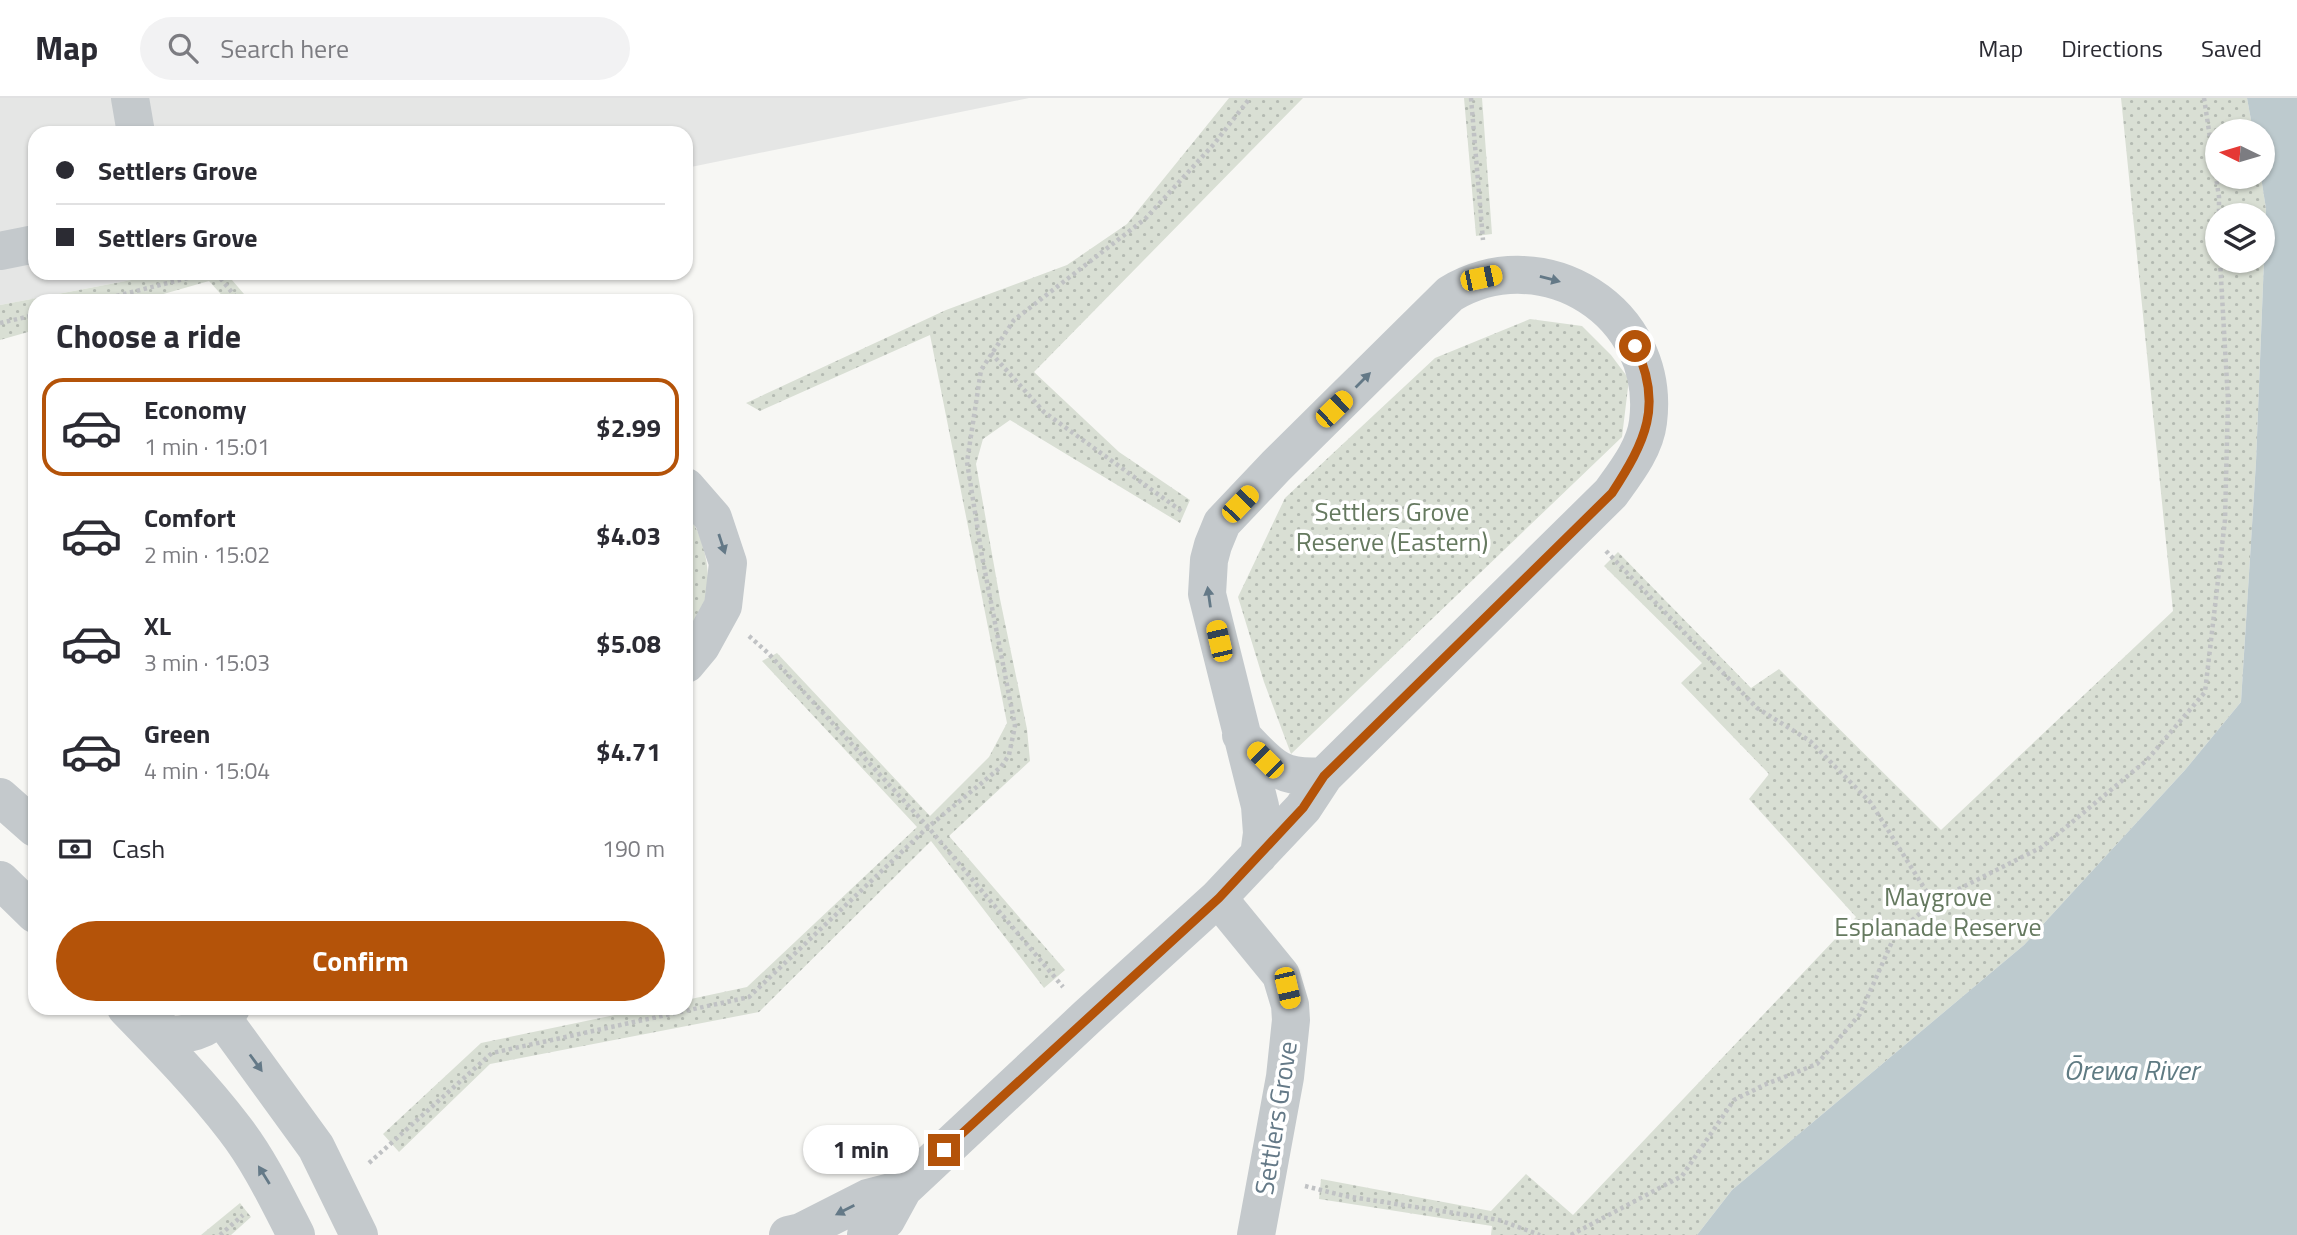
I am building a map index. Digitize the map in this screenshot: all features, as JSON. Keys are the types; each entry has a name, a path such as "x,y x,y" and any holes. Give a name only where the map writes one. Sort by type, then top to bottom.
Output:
{"street":[{"path":"130,98 135,126"},
{"path":"0,251 28,245"},
{"path":"866,1235 886,1220 903,1189 1219,898 1303,808 1324,776 1612,493 1639,448 1648,424 1646,368 1622,324 1607,308 1569,285 1552,278 1532,275 1495,275 1481,278 1450,294 1222,523 1209,560 1207,594 1262,817 1259,855"},
{"path":"693,495 713,518 728,563 723,606 693,656"},
{"path":"1241,735 1265,760 1285,774 1308,778 1324,776"},
{"path":"0,797 28,822"},
{"path":"0,880 28,907"},
{"name":"Settlers Grove","path":"1219,898 1281,975 1290,1005 1285,1077 1256,1235"},
{"path":"155,1022 179,1036 207,1028 219,1015"},
{"path":"226,1015 316,1147 359,1235"},
{"path":"155,1022 235,1129 270,1184 296,1235"},
{"path":"788,1235 800,1232 869,1198 903,1189"}],"path":[{"path":"693,1009 749,997 928,827 1001,767 1009,755 1014,738 1014,720 967,462 981,370 1014,320 1145,219 1214,144 1250,98"},
{"path":"1471,98 1483,248"},
{"path":"2204,98 2219,203"},
{"path":"1571,1235 1682,1175 1734,1100 1817,1064 1860,1014 1895,935 1933,902 2042,847 2147,760 2205,692 2225,520 2228,400 2221,273"},
{"path":"124,294 180,280"},
{"path":"222,280 233,294"},
{"path":"0,323 28,317"},
{"path":"991,353 1044,412 1193,519"},
{"path":"1598,543 1757,708 1810,741 1871,803 1933,902"},
{"path":"746,633 768,653 928,827 1065,990"},
{"path":"363,1169 492,1053 666,1015"},
{"path":"1301,1185 1345,1196 1499,1220 1540,1235"},
{"path":"220,1235 244,1213"}],"shaded area":[{"path":"0,98 1029,98 693,167 693,126 28,126 28,280 131,280 58,294 28,294 28,300 0,305"}],"green space":[{"path":"1229,98 1303,98 1034,372 1119,452 1190,500 1180,523 1010,420 983,439 976,464 1027,729 1030,761 949,836 1065,970 1044,988 931,841 759,1012 490,1064 399,1152 383,1134 481,1043 615,1015 693,1015 693,999 747,987 917,827 762,661 777,653 930,816 989,757 1007,723 930,335 760,411 746,403 946,310 1067,265 1127,224"},
{"path":"1464,98 1482,98 1492,234 1476,236"},
{"name":"Maygrove Esplanade Reserve","path":"2121,98 2247,98 2251,119 2205,119 2205,189 2263,189 2265,203 2205,203 2205,273 2263,273 2256,462 2241,702 2185,770 2024,945 1732,1190 1697,1235 1491,1235 1492,1226 1319,1199 1321,1179 1491,1211 1526,1174 1573,1215 1856,917 1749,799 1769,774 1681,683 1702,663 1604,566 1618,552 1751,688 1779,669 1941,830 2173,611"},
{"path":"131,280 232,280 244,294 221,294 209,281 164,294 58,294"},
{"path":"28,300 28,332 0,340 0,305"},
{"name":"Settlers Grove Reserve (Eastern)","path":"1530,319 1582,326 1611,355 1629,379 1622,437 1291,754 1264,682 1238,597 1285,498 1435,358"},
{"path":"693,523 702,543 707,567 707,591 693,628"},
{"path":"240,1203 251,1217 231,1235 201,1235"}],"water":[{"name":"Ōrewa River","path":"2247,98 2297,98 2297,1235 1697,1235 1732,1190 2024,945 2185,770 2241,702 2256,462 2263,273 2275,273 2275,203 2265,203 2263,189 2275,189 2275,119 2251,119"}],"route":[{"path":"944,1150 1219,898 1303,808 1324,776 1612,493 1639,448 1648,424 1646,368 1635,346"}]}
